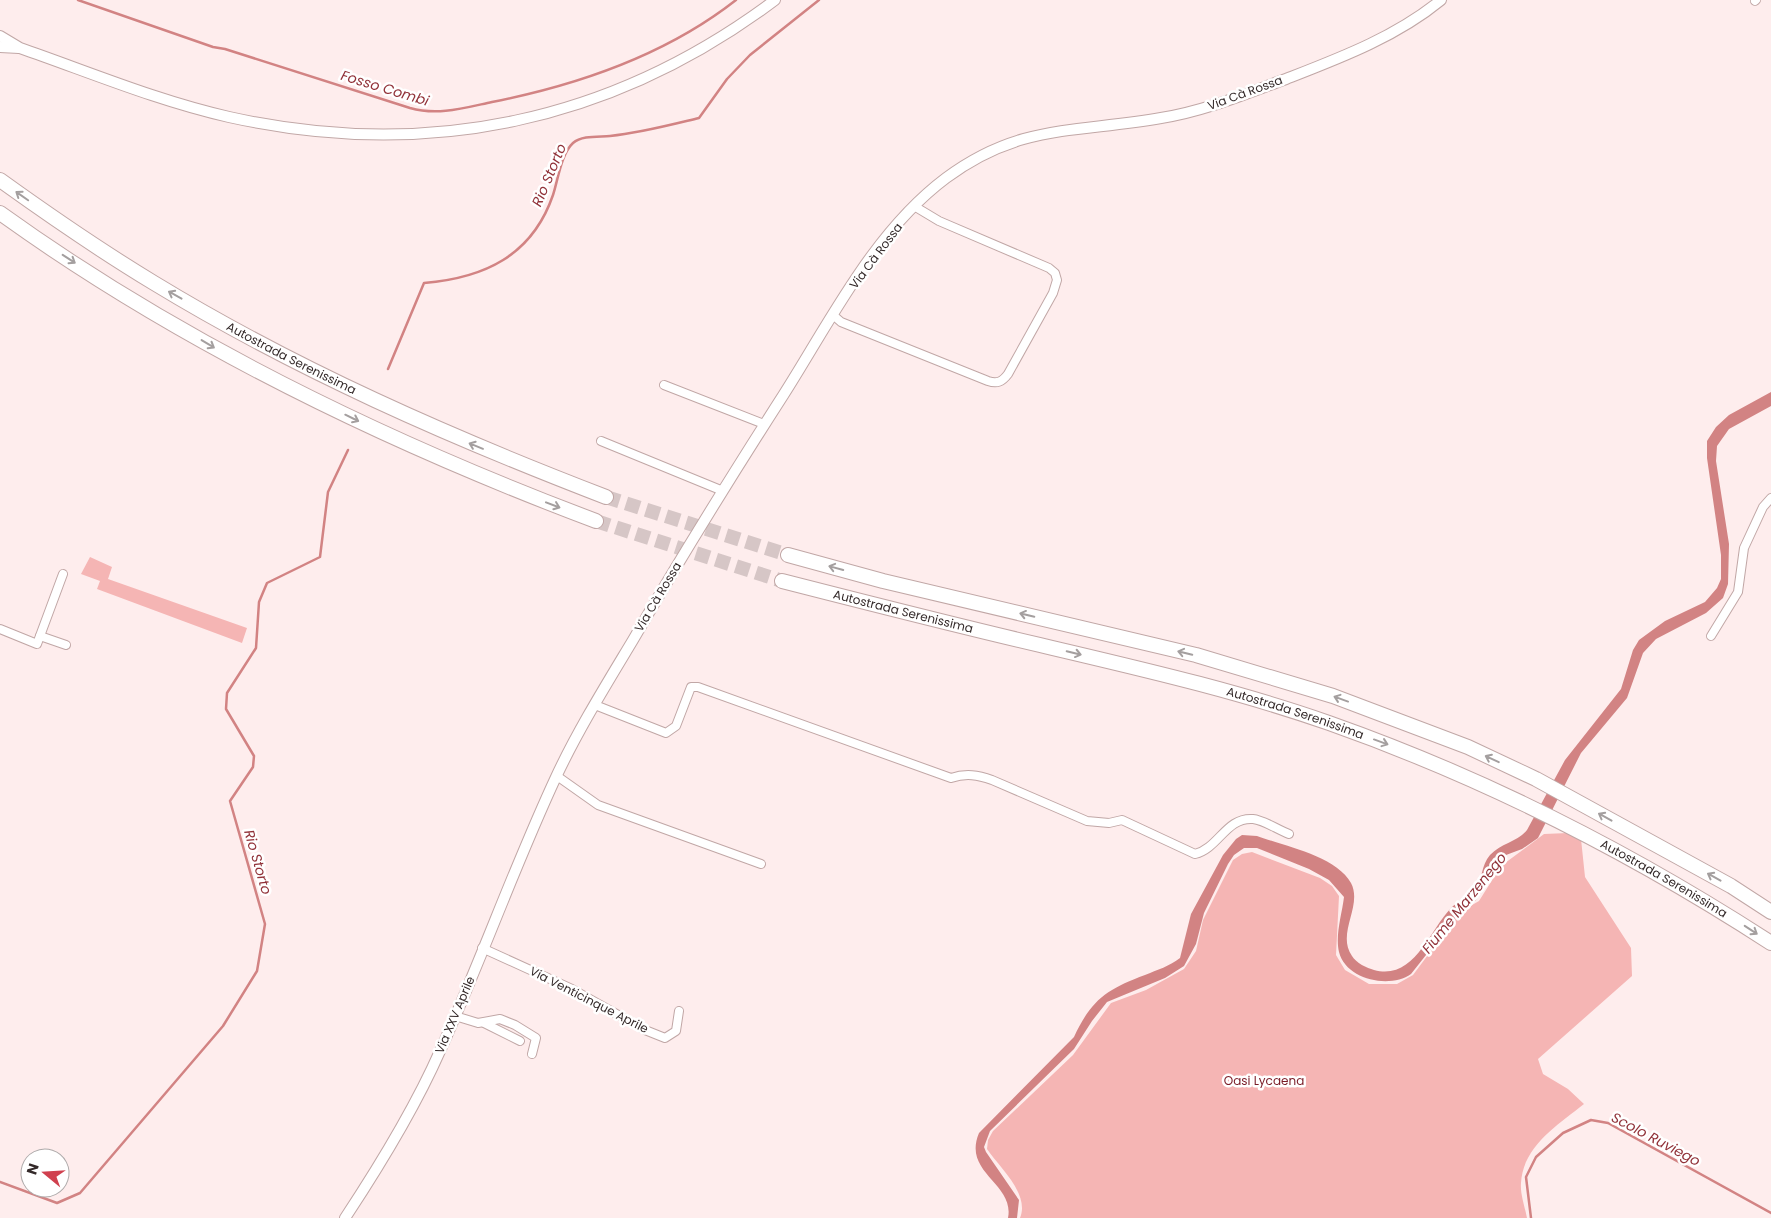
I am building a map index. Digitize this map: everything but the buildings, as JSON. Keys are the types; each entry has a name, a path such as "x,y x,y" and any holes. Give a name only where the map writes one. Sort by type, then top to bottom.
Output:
{"highway":[{"name":"Autostrada Serenissima","path":"0,180 155,284 310,368 456,438 606,497"},
{"path":"0,213 86,270 238,362 442,460 596,521"},
{"name":"Autostrada Serenissima","path":"788,555 883,581 1188,653 1266,675 1400,720 1468,748 1536,780 1731,886 1771,912"},
{"name":"Autostrada Serenissima","path":"782,581 1259,700 1392,746 1526,803 1634,860 1771,943"}],"main road":[{"path":"0,36 20,48 184,105 227,116 304,131 402,135 498,125 554,112 624,88 701,50 775,0"},
{"name":"Via Cà Rossa","path":"546,801 557,776 595,705 658,597 764,424 870,259 914,206 944,180 996,147 1052,131 1159,119 1222,103 1323,64 1389,35 1410,23 1441,0"},
{"path":"0,47 20,48"},
{"name":"Via XXV Aprile","path":"345,1218 407,1119 440,1051 482,948 546,801"}],"street":[{"path":"834,315 841,322 988,381 996,383 1003,380 1008,374 1054,293 1057,280 1056,273 1049,268 925,215 914,206"},
{"path":"664,385 764,424"},
{"path":"601,441 724,491"},
{"path":"1711,636 1738,592 1744,548 1762,507 1771,498"},
{"path":"0,630 37,644 63,574"},
{"path":"40,636 66,645"},
{"path":"595,705 666,733 676,726 691,687 698,687 951,778 960,775 984,777 1087,822 1109,823 1122,820 1195,854 1213,846 1233,824 1244,820 1254,819 1289,834"},
{"path":"557,776 598,804 761,864"},
{"name":"Via Venticinque Aprile","path":"482,948 572,989 645,1030 666,1038 676,1031 679,1011"},
{"path":"455,1016 484,1023 520,1041"},
{"path":"484,1023 500,1019 515,1025 536,1038 532,1054"}],"green space":[{"path":"90,557 112,567 108,579 247,628 242,643 97,589 100,581 81,574"},
{"name":"Oasi Lycaena","path":"1568,833 1581,839 1585,877 1631,948 1632,976 1538,1059 1543,1074 1568,1089 1584,1104 1553,1128 1535,1147 1528,1158 1523,1170 1521,1183 1527,1218 1020,1218 1021,1200 1017,1191 1006,1173 987,1149 988,1140 993,1131 1073,1055 1111,1003 1146,990 1184,969 1196,951 1203,920 1233,860 1242,854 1252,852 1320,878 1332,886 1339,896 1336,955 1345,970 1369,984 1397,984 1413,975 1460,912 1479,901 1501,866 1544,834"}],"water":[{"name":"Fiume Marzenego","path":"1771,392 1771,406 1729,429 1717,446 1716,461 1729,544 1728,584 1723,598 1706,613 1656,639 1643,653 1627,698 1581,753 1538,838 1522,849 1506,855 1476,900 1460,912 1411,974 1402,979 1392,981 1370,979 1359,975 1343,962 1339,952 1338,939 1344,897 1329,880 1309,869 1257,848 1244,848 1234,855 1204,913 1196,944 1184,966 1165,978 1107,1002 1074,1049 990,1131 984,1147 986,1152 1019,1200 1017,1218 1008,1218 1008,1206 1004,1196 977,1158 976,1147 979,1133 1074,1037 1087,1014 1102,997 1120,985 1163,968 1180,958 1191,914 1223,855 1236,839 1242,835 1257,836 1308,853 1334,866 1344,874 1351,883 1354,892 1347,938 1348,947 1354,959 1365,967 1388,971 1400,968 1419,952 1451,908 1475,889 1490,855 1527,830 1565,760 1621,689 1633,650 1639,640 1665,621 1705,602 1717,588 1721,579 1721,555 1707,458 1707,441 1716,427 1729,415"}],"waterway":[{"name":"Fosso Combi","path":"78,0 213,47 225,49 410,108 431,111 471,107 557,87 589,77 651,52 680,37 736,0"},
{"name":"Rio Storto","path":"388,369 424,283 467,276 503,260 519,248 532,234 544,216 553,195 563,160 573,143 586,138 632,133 699,118 727,79 750,55 819,0"},
{"name":"Rio Storto","path":"0,1182 57,1203 80,1193 223,1026 257,971 265,924 230,801 253,767 254,756 226,709 227,693 256,648 259,602 267,583 320,557 328,492 348,450"},
{"name":"Scolo Ruviego","path":"1531,1218 1526,1177 1536,1157 1563,1133 1591,1120 1608,1123 1771,1213"}],"tunnel":[{"path":"606,497 788,555"},
{"path":"596,521 782,581"}]}
